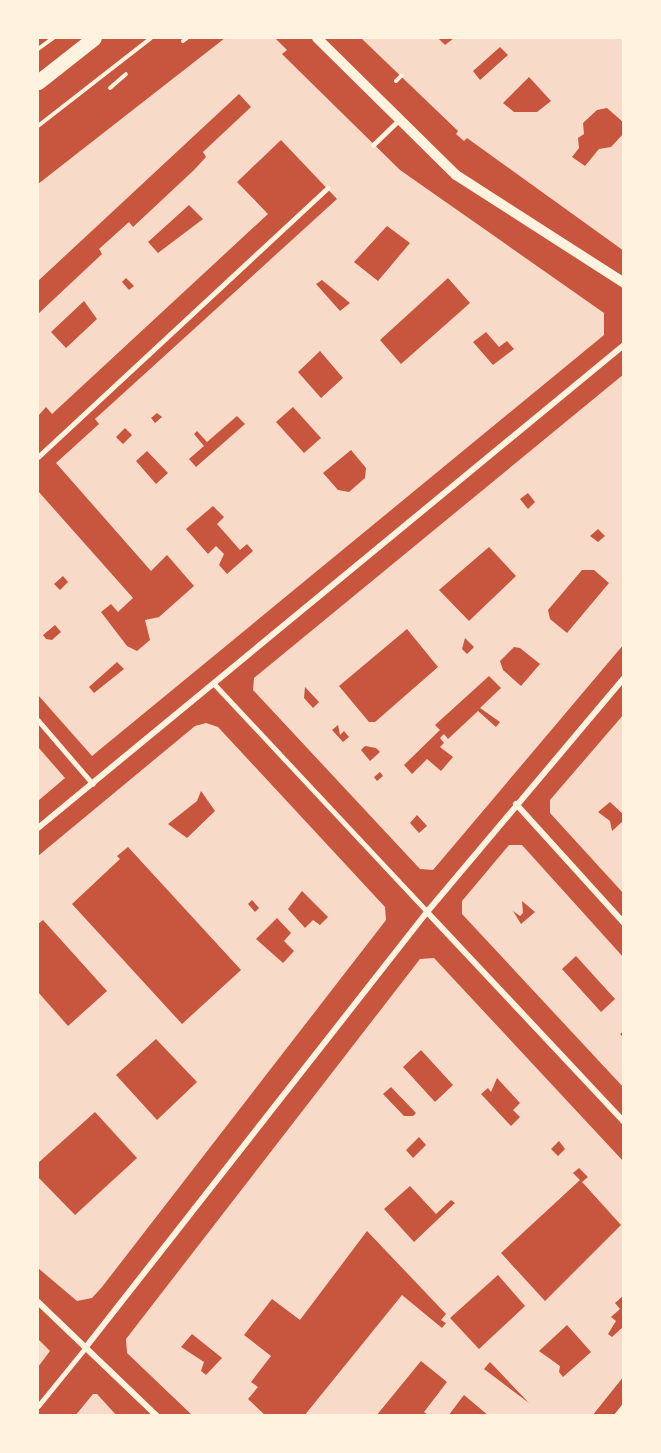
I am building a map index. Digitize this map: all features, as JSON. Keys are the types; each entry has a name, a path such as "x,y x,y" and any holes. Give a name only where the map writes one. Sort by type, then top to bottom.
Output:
{"main road":[{"path":"38,82 94,38"}],"street":[{"path":"317,38 398,121 456,175 624,283"},
{"path":"38,828 624,345"},
{"path":"38,1406 427,912 624,678"},
{"path":"214,684 624,1122"},
{"path":"516,804 624,923"},
{"path":"38,1302 157,1416"},
{"path":"617,1416 624,1407"}],"lane":[{"path":"373,145 398,121"},
{"path":"38,456 327,188"},
{"path":"38,720 93,783"}],"path":[{"path":"38,49 53,38"},
{"path":"38,126 150,38"},
{"path":"110,88 126,75"},
{"path":"396,81 402,75"}],"building":[{"path":"225,38 275,38 287,50 282,54 400,170 604,313 604,335 92,756 38,695 38,491 133,598 118,612 111,604 101,612 127,646 137,651 150,640 145,620 159,617 194,586 167,555 151,571 56,463 99,424 95,419 337,199 281,140 237,182 268,214 52,414 46,407 38,416 38,314 102,254 99,249 129,222 133,227 194,170 206,157 203,152 251,107 239,94 38,281 38,184","holes":["189,205 203,219 158,253 148,242","387,226 410,243 378,281 354,262","126,278 134,286 129,290 122,282","448,278 470,303 401,364 380,340","322,280 350,303 340,311 316,284","84,301 97,319 66,348 51,332","486,332 499,347 507,341 514,349 493,365 473,342","320,351 343,378 321,398 298,372","293,407 321,438 304,453 276,422","157,413 162,417 155,423 151,418","237,416 245,424 196,467 189,459 204,446 194,434 197,431 207,442","125,428 132,435 123,444 116,437","351,450 366,468 365,478 349,492 338,490 323,473","147,451 168,473 156,484 136,461","213,506 224,517 217,524 240,550 247,544 253,551 227,574 219,565 224,554 216,546 208,554 186,529","63,576 68,582 60,590 54,584","55,625 61,632 52,640 46,639 43,635","117,662 124,669 94,693 89,687"]},
{"path":"361,38 438,38 445,45 454,38 624,38 624,123 607,108 597,110 583,123 584,134 578,138 579,148 572,157 585,166 599,149 611,147 624,133 624,251 467,138 464,141 456,134 458,131","holes":["500,47 508,55 480,80 473,71","529,77 551,101 537,112 514,112 503,103"]},
{"path":"624,374 624,644 433,870 420,869 253,690 254,678","holes":["528,493 535,502 528,509 520,499","598,529 605,536 598,542 590,536","489,547 516,576 469,621 439,590","582,570 594,570 609,583 567,633 550,619 548,610","407,629 438,667 375,722 369,722 339,686","465,638 474,647 467,654 462,649","514,647 520,648 540,664 521,686 503,670 500,661","489,676 501,688 480,708 500,722 496,727 478,711 448,739 444,734 440,738 444,743 440,747 453,757 441,771 427,759 412,774 404,765 440,730 435,725","305,687 319,702 313,708 304,698","338,725 340,735 344,731 349,737 343,742 332,730","365,746 376,748 380,752 370,761 361,750","380,772 383,776 377,781 374,777","417,815 427,826 419,833 410,823"]},
{"path":"624,714 624,815 610,802 598,812 610,821 612,831 624,820 624,894 550,813 550,800"},
{"path":"206,723 218,727 385,907 386,920 102,1287 92,1298 77,1301 38,1268 38,1177 75,1215 137,1158 95,1112 38,1163 38,992 68,1026 107,991 43,920 38,924 38,856 195,726","holes":["201,791 215,811 187,838 168,824 197,801","128,847 241,970 182,1024 72,904 120,859 117,856","302,891 328,917 320,925 313,920 305,928 288,909","252,900 259,908 255,912 248,904","277,918 291,933 284,941 294,951 283,963 256,939","156,1039 197,1082 157,1120 116,1075"]},
{"path":"38,747 65,778 38,801"},
{"path":"509,845 522,845 624,958 624,1031 620,1034 624,1038 624,1088 462,914 462,901","holes":["522,901 535,912 521,924 513,911 520,916 523,913","576,956 615,999 601,1012 562,969"]},
{"path":"434,958 624,1162 624,1295 615,1303 620,1309 611,1317 616,1321 608,1334 612,1337 624,1326 624,1376 592,1416 489,1416 464,1395 448,1416 429,1416 424,1412 447,1382 421,1361 376,1416 304,1416 402,1295 442,1328 446,1323 441,1320 446,1314 367,1231 300,1320 272,1299 244,1335 271,1356 251,1382 258,1387 248,1399 266,1416 193,1416 127,1353 126,1339 420,959","holes":["421,1050 453,1085 435,1102 403,1067","497,1078 520,1103 513,1110 520,1117 511,1126 481,1094 488,1088 491,1092","391,1087 416,1113 413,1116 404,1116 383,1094","419,1137 426,1145 413,1158 406,1150","559,1141 565,1149 558,1156 551,1149","579,1168 588,1177 582,1182 621,1225 545,1301 501,1253 580,1180 573,1173","410,1186 436,1214 451,1200 455,1203 414,1242 384,1209","498,1275 525,1306 479,1349 450,1318","567,1325 591,1352 563,1377 559,1372 560,1366 539,1351","192,1334 222,1358 206,1375 201,1371 204,1362 181,1347","490,1362 529,1403 484,1369"]},
{"path":"38,1339 50,1351 38,1367"},
{"path":"93,1394 97,1394 117,1416 75,1416"}]}
